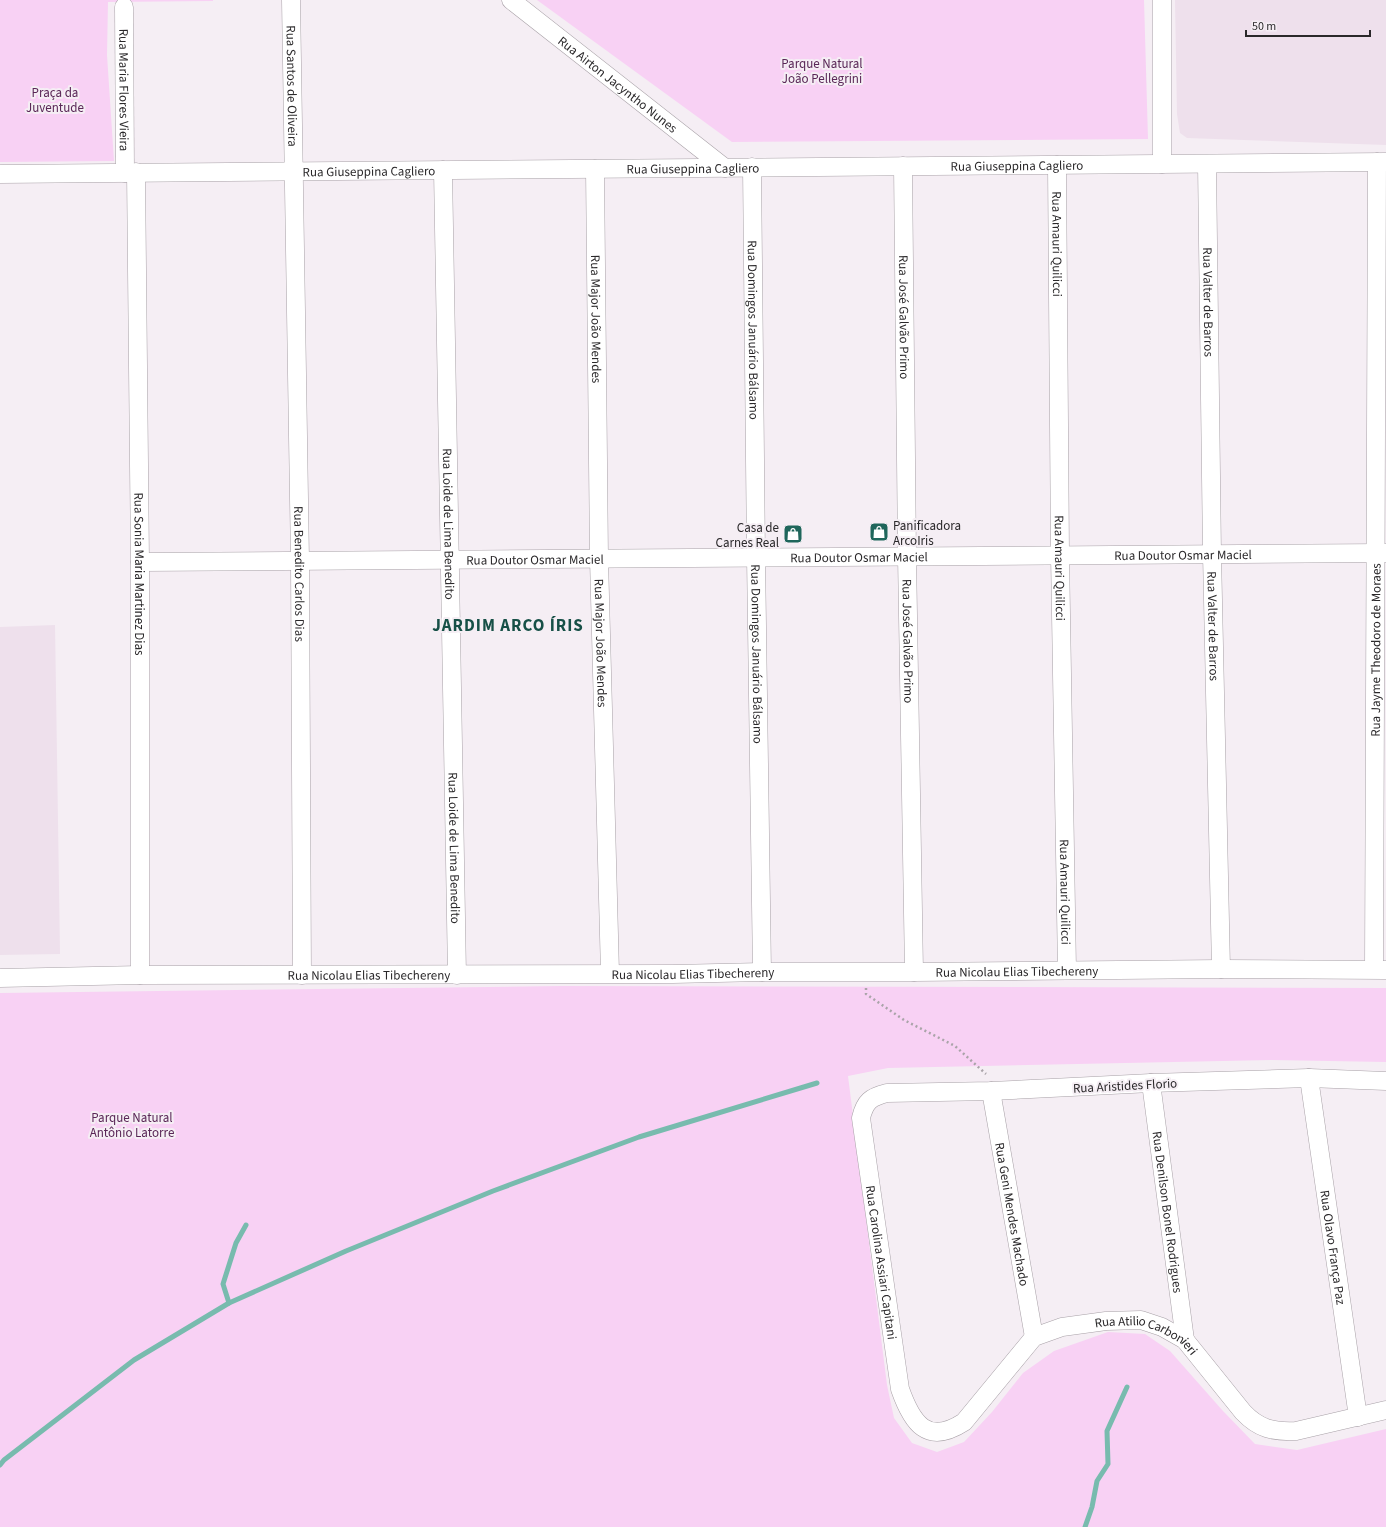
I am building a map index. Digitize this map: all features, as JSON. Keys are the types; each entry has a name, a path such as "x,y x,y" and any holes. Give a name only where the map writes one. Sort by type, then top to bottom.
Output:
{"street":[{"name":"Rua Santos de Oliveira","path":"291,0 293,172"},
{"name":"Rua Airton Jacyntho Nunes","path":"511,0 725,168"},
{"path":"1162,0 1162,164"},
{"name":"Rua Maria Flores Vieira","path":"124,7 131,173"},
{"name":"Rua Giuseppina Cagliero","path":"0,174 1382,162"},
{"name":"Rua Jayme Theodoro de Moraes","path":"1380,970 1382,162"},
{"name":"Rua Valter de Barros","path":"1208,164 1212,554 1221,969"},
{"name":"Rua Amauri Quilicci","path":"1057,165 1060,555 1067,970"},
{"name":"Rua José Galvão Primo","path":"903,166 907,556 914,972"},
{"name":"Rua Domingos Januário Bálsamo","path":"752,167 762,972"},
{"name":"Rua Major João Mendes","path":"595,169 599,559 610,973"},
{"name":"Rua Loide de Lima Benedito","path":"443,170 457,975"},
{"name":"Rua Benedito Carlos Dias","path":"293,172 300,562 302,975"},
{"name":"Rua Sonia Maria Martinez Dias","path":"131,173 140,562 140,975"},
{"name":"Rua Doutor Osmar Maciel","path":"140,562 1380,553"},
{"name":"Rua Nicolau Elias Tibechereny","path":"0,978 140,975 673,974 1221,969 1380,970"},
{"name":"Rua Aristides Florio","path":"867,1103 873,1098 887,1093 991,1091 1151,1083 1309,1078 1386,1081"},
{"name":"Rua Olavo França Paz","path":"1309,1078 1358,1417"},
{"name":"Rua Denilson Bonel Rodrigues","path":"1151,1083 1185,1340"},
{"name":"Rua Geni Mendes Machado","path":"991,1091 1034,1337"},
{"name":"Rua Carolina Assiari Capitani","path":"867,1103 863,1108 861,1118 900,1389 906,1408 914,1420 923,1428 941,1432 953,1429 964,1422 1034,1337"},
{"name":"Rua Atilio Carbonieri","path":"1034,1337 1062,1327 1106,1321 1141,1320 1162,1327 1185,1340 1252,1422 1266,1429 1282,1432 1296,1431 1386,1410"}],"path":[{"path":"865,972 866,994 904,1020 955,1046 986,1073 991,1091"}],"shaded area":[{"path":"1175,0 1386,0 1386,145 1187,138 1180,133 1177,114"},
{"path":"55,625 60,954 0,955 0,627"}],"green space":[{"name":"Praça da Juventude","path":"0,0 213,1 108,2 107,55 114,161 0,162"},
{"name":"Parque Natural João Pellegrini","path":"537,0 1144,0 1148,139 732,142"},
{"name":"Parque Natural Antônio Latorre","path":"561,986 1386,988 1386,1062 1271,1060 888,1068 848,1076 887,1385 894,1418 912,1443 937,1452 964,1442 992,1412 1023,1373 1054,1351 1108,1332 1145,1334 1170,1351 1223,1411 1255,1444 1297,1450 1386,1429 1386,1527 0,1527 0,993"}],"waterway":[{"path":"0,1465 4,1460 134,1360 229,1303 346,1251 493,1191 639,1137 817,1083"},
{"path":"229,1303 223,1284 236,1243 246,1225"},
{"path":"1085,1527 1092,1507 1097,1481 1108,1464 1107,1431 1127,1387"}],"place":[{"name":"Panificadora ArcoIris","path":"879,532"},
{"name":"Casa de Carnes Real","path":"793,534"}],"district":[{"name":"JARDIM ARCO ÍRIS","path":"508,625"}]}
